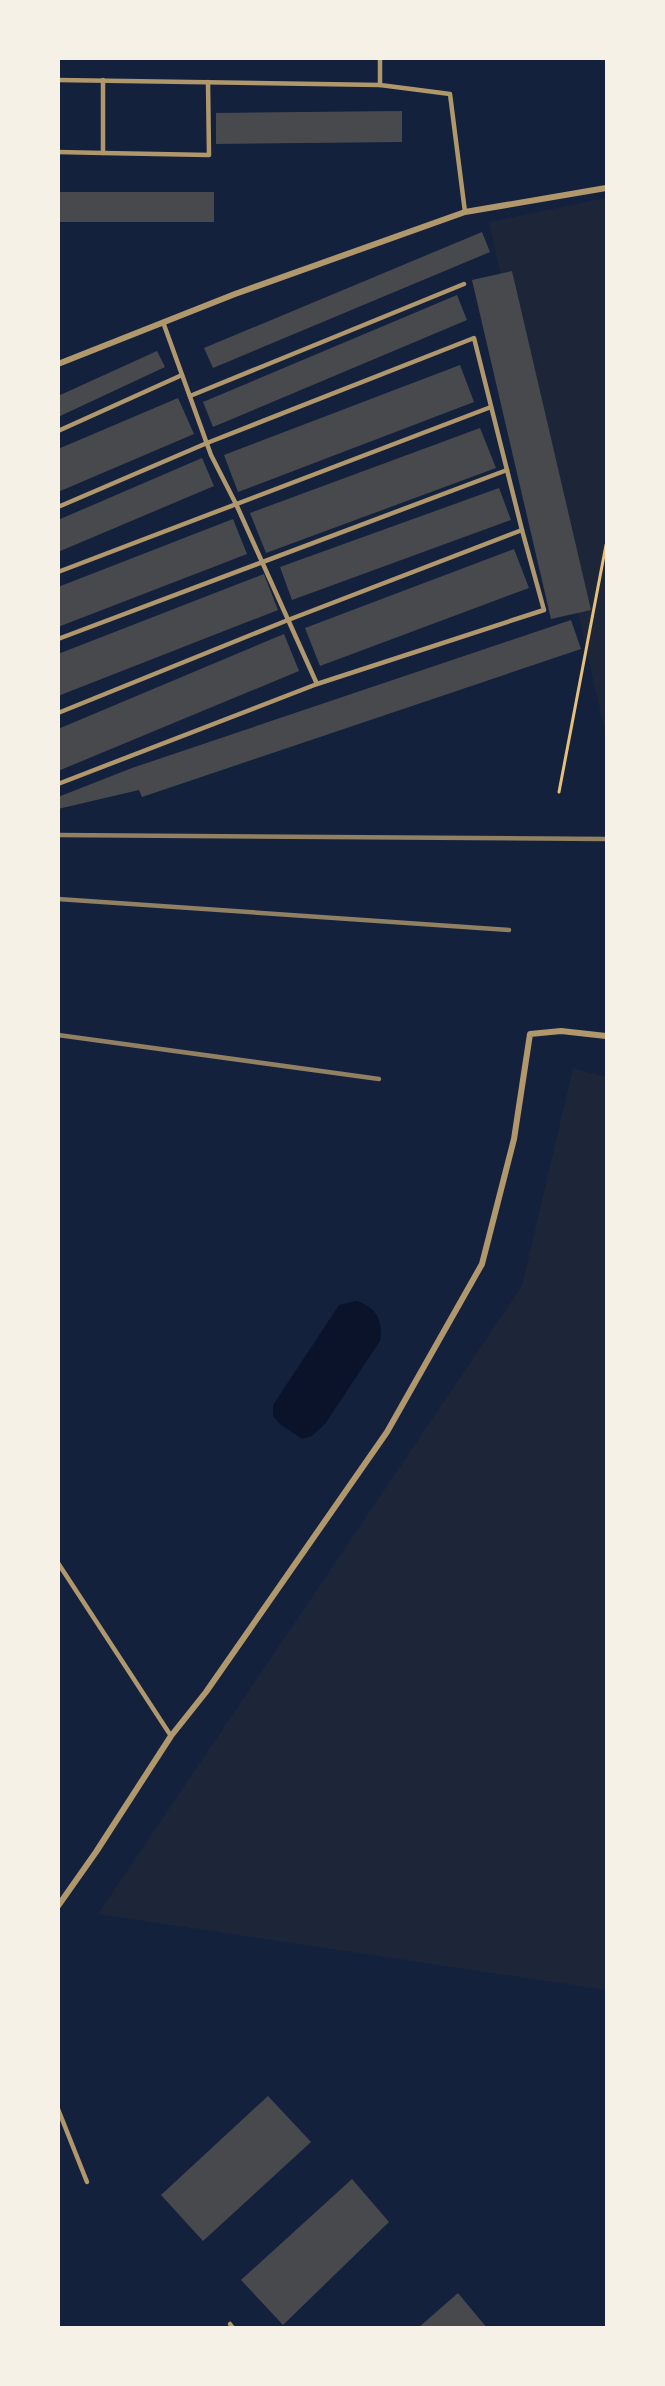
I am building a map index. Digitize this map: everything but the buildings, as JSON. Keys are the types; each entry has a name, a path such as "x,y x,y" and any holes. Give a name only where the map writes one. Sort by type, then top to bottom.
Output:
{"street":[{"path":"58,364 235,294 465,212 606,188"},
{"path":"58,1906 171,1736 206,1692 387,1432 482,1264 514,1139 530,1034 561,1031 606,1036"}],"lane":[{"path":"380,58 380,85"},
{"path":"58,80 380,85 450,94 465,212"},
{"path":"103,80 103,153"},
{"path":"58,153 209,155 208,82"},
{"path":"190,396 464,284"},
{"path":"162,322 207,443 317,684"},
{"path":"58,507 207,443 474,338 544,610 317,684 58,784"},
{"path":"58,431 182,375"},
{"path":"58,572 491,407"},
{"path":"58,639 507,470"},
{"path":"58,713 288,620 522,530"},
{"path":"58,1563 171,1736"},
{"path":"58,2109 87,2182"}],"path":[{"path":"559,792 606,544"}],"shaded area":[{"path":"606,198 606,736 489,222"},
{"path":"573,1068 606,1077 606,1990 98,1914 522,1286"},
{"path":"356,1301 369,1307 377,1316 381,1327 380,1341 325,1424 312,1436 302,1439 281,1425 273,1416 273,1405 339,1305"}],"railway":[{"path":"58,835 606,839"},
{"path":"58,899 509,930"},
{"path":"58,1035 379,1079"}]}
